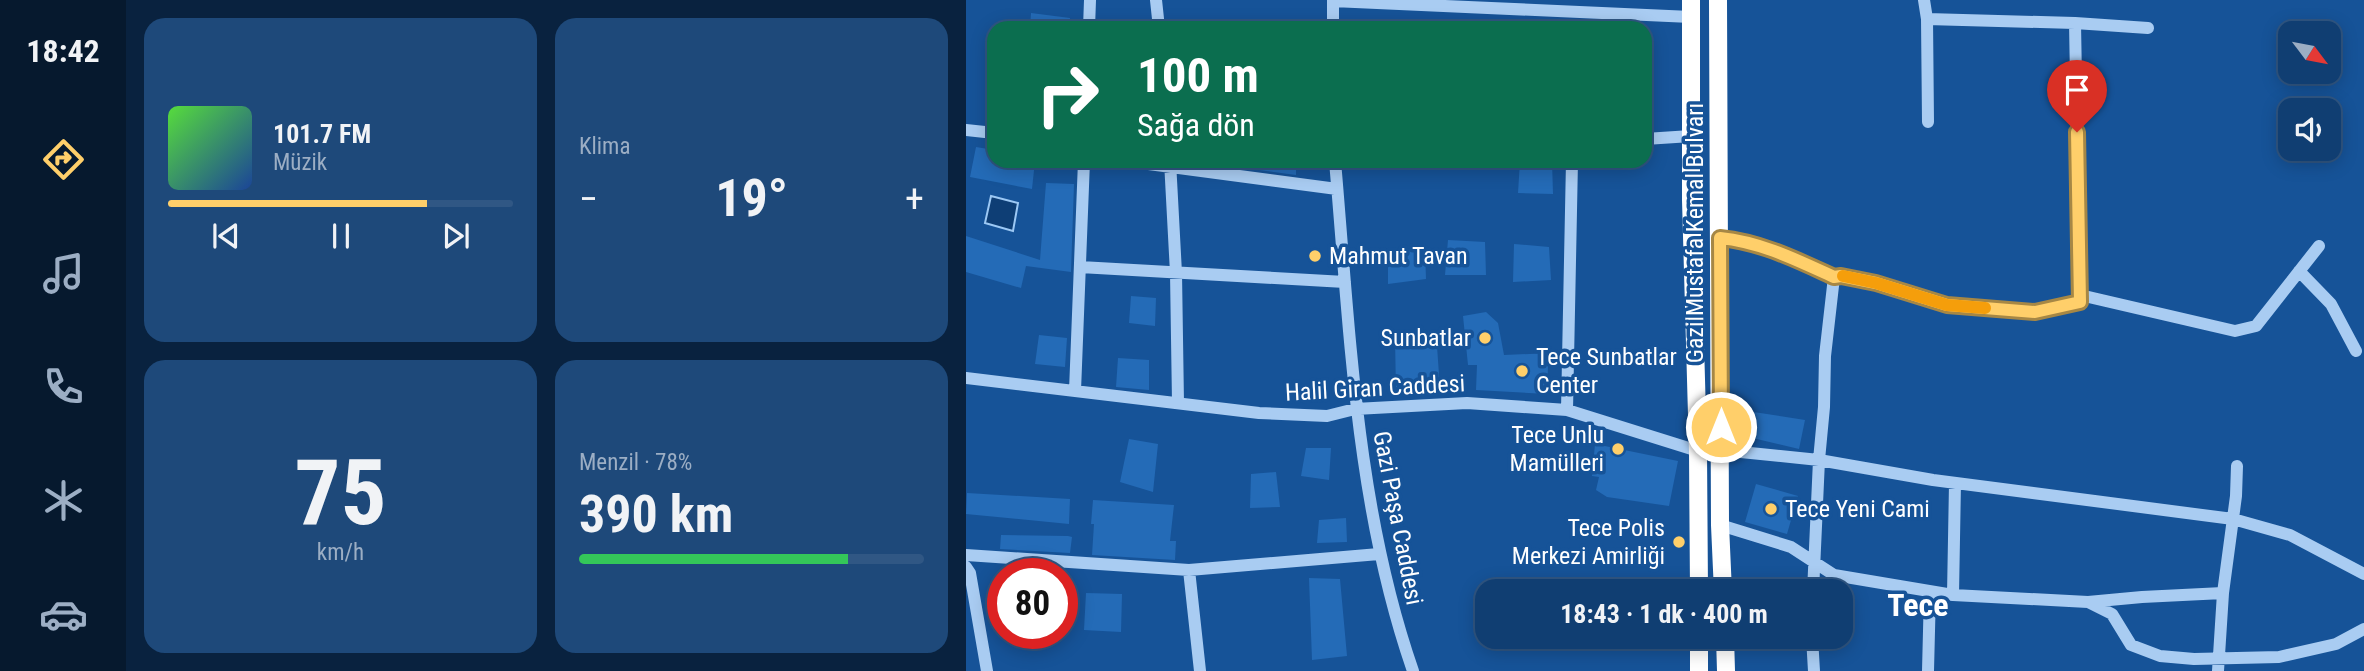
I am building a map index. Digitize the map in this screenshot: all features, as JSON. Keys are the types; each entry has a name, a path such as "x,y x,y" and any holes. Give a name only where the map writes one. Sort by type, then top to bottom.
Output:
{"highway":[{"name":"Gazi Mustafa Kemal Bulvarı","path":"1718,0 1722,579"},
{"name":"Gazi Mustafa Kemal Bulvarı","path":"1691,8 1699,579"},
{"path":"1699,649 1699,671"},
{"path":"1725,649 1726,671"}],"street":[{"path":"1088,21 1090,0"},
{"path":"1156,0 1158,21"},
{"path":"1924,0 1927,19 1928,122"},
{"path":"1333,21 1333,1 1691,8"},
{"path":"1927,19 2148,28"},
{"path":"1720,238 1740,240 1770,249 1834,277 1876,283 1947,305 2035,312 2080,302 2075,23"},
{"path":"966,130 987,132"},
{"path":"1652,138 1691,135"},
{"path":"1075,391 1084,168"},
{"path":"1171,168 1178,403"},
{"path":"1198,168 1337,189"},
{"name":"Gazi Paşa Caddesi","path":"1336,168 1356,410 1379,554 1413,671"},
{"path":"1567,410 1572,168"},
{"path":"2080,295 2235,331 2256,326 2319,246"},
{"path":"1080,267 1345,282"},
{"path":"2300,271 2331,304 2356,352"},
{"path":"1813,579 1825,356 1834,277"},
{"name":"Halil Giran Caddesi","path":"966,378 1259,413 1327,416 1356,410 1467,403 1567,410 1698,451 1721,450 1819,460 1955,483 2233,519 2290,534 2364,574"},
{"path":"2219,665 2223,593 2238,466"},
{"path":"1953,595 1955,483"},
{"path":"1720,525 1791,547 1834,575 1953,595 2088,602 2223,593"},
{"path":"966,555 1189,570 1379,554"},
{"path":"966,567 970,573 987,671"},
{"path":"1189,570 1199,671"},
{"path":"1928,671 1930,591"},
{"path":"2088,602 2112,614 2131,645 2160,656 2219,665 2279,657 2336,644 2364,629"},
{"path":"1813,649 1814,671"}],"water":[{"path":"991,196 1018,203 1013,231 985,223"}],"building":[{"path":"1031,13 1070,18 1070,21 1030,21"},
{"path":"976,147 987,149 987,168 1034,168 1032,189 970,177"},
{"path":"1296,168 1296,175 1259,170"},
{"path":"1520,168 1552,168 1553,194 1518,193"},
{"path":"1046,183 1074,184 1071,272 1026,266 1021,288 966,272 966,236 1040,260"},
{"path":"1448,240 1485,242 1486,275 1445,275"},
{"path":"1514,244 1549,247 1551,280 1513,282"},
{"path":"1388,249 1425,250 1426,279 1388,284"},
{"path":"1131,296 1156,298 1155,326 1129,323"},
{"path":"1486,312 1498,323 1504,355 1552,353 1552,366 1548,366 1547,394 1476,390 1477,365 1468,365 1463,316"},
{"path":"1039,335 1067,338 1065,367 1035,364"},
{"path":"1395,338 1430,338 1430,346 1437,346 1440,389 1396,392"},
{"path":"1118,358 1149,360 1149,390 1116,387"},
{"path":"1747,411 1805,420 1799,449 1744,436"},
{"path":"1129,439 1158,444 1153,492 1120,482"},
{"path":"1595,444 1678,461 1669,506 1607,497 1596,490 1599,477 1592,476"},
{"path":"1306,448 1331,448 1329,480 1301,476"},
{"path":"1276,472 1280,507 1250,508 1251,474"},
{"name":"Tece Yeni Cami","path":"1756,484 1798,496 1787,534 1745,522"},
{"path":"967,493 1070,499 1069,524 966,514"},
{"path":"1093,500 1174,505 1170,541 1176,541 1175,560 1092,555"},
{"path":"1346,518 1347,542 1317,543 1319,520"},
{"path":"1001,535 1072,537 1070,553 1000,549"},
{"path":"1309,578 1340,579 1347,656 1312,660"},
{"path":"1086,593 1122,594 1121,632 1084,630"}],"slow traffic":[{"path":"1843,276 1876,283 1947,305 1985,308"}],"place":[{"name":"Mahmut Tavan","path":"1315,256"},
{"name":"Sunbatlar","path":"1485,338"},
{"name":"Tece Sunbatlar Center","path":"1522,371"},
{"name":"Tece Unlu Mamülleri","path":"1618,449"},
{"name":"Tece Yeni Cami","path":"1771,509"},
{"name":"Tece Polis Merkezi Amirliği","path":"1679,542"}],"district":[{"name":"Tece","path":"1918,605"}],"route":[{"path":"1721,427 1720,238 1740,240 1770,249 1834,277 1876,283 1947,305 2035,312 2080,302 2077,132"}]}
